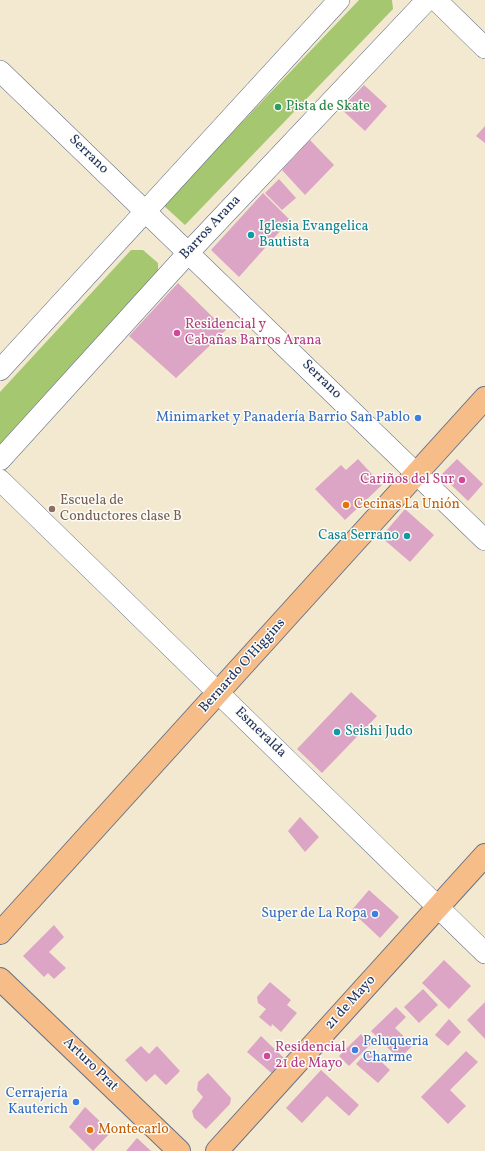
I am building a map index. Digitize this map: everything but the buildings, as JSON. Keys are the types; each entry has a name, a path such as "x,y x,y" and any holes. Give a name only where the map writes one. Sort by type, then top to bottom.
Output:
{"main road":[{"name":"Bernardo O'Higgins","path":"0,933 485,398"},
{"name":"21 de Mayo","path":"217,1151 485,855"},
{"name":"Arturo Prat","path":"0,979 179,1151"}],"street":[{"path":"0,370 339,0"},
{"name":"Barros Arana","path":"0,460 189,252 427,0"},
{"path":"436,0 485,48"},
{"name":"Serrano","path":"0,71 146,210 485,540"},
{"name":"Esmeralda","path":"0,480 485,953"}],"green space":[{"name":"Pista de Skate","path":"359,0 392,0 393,9 185,225 163,205"},
{"path":"131,250 143,250 158,263 158,277 0,445 0,392"}],"place":[{"name":"Pista de Skate","path":"278,107"},
{"name":"Iglesia Evangelica Bautista","path":"251,235"},
{"name":"Residencial y Cabañas Barros Arana","path":"177,333"},
{"name":"Minimarket y Panadería Barrio San Pablo","path":"418,418"},
{"name":"Cariños del Sur","path":"462,480"},
{"name":"Cecinas La Unión","path":"346,505"},
{"name":"Escuela de Conductores clase B","path":"52,509"},
{"name":"Casa Serrano","path":"407,536"},
{"name":"Seishi Judo","path":"337,732"},
{"name":"Super de La Ropa","path":"375,914"},
{"name":"Peluqueria Charme","path":"355,1050"},
{"name":"Residencial 21 de Mayo","path":"267,1056"},
{"name":"Cerrajería Kauterich","path":"76,1102"},
{"name":"Montecarlo","path":"90,1130"}]}
